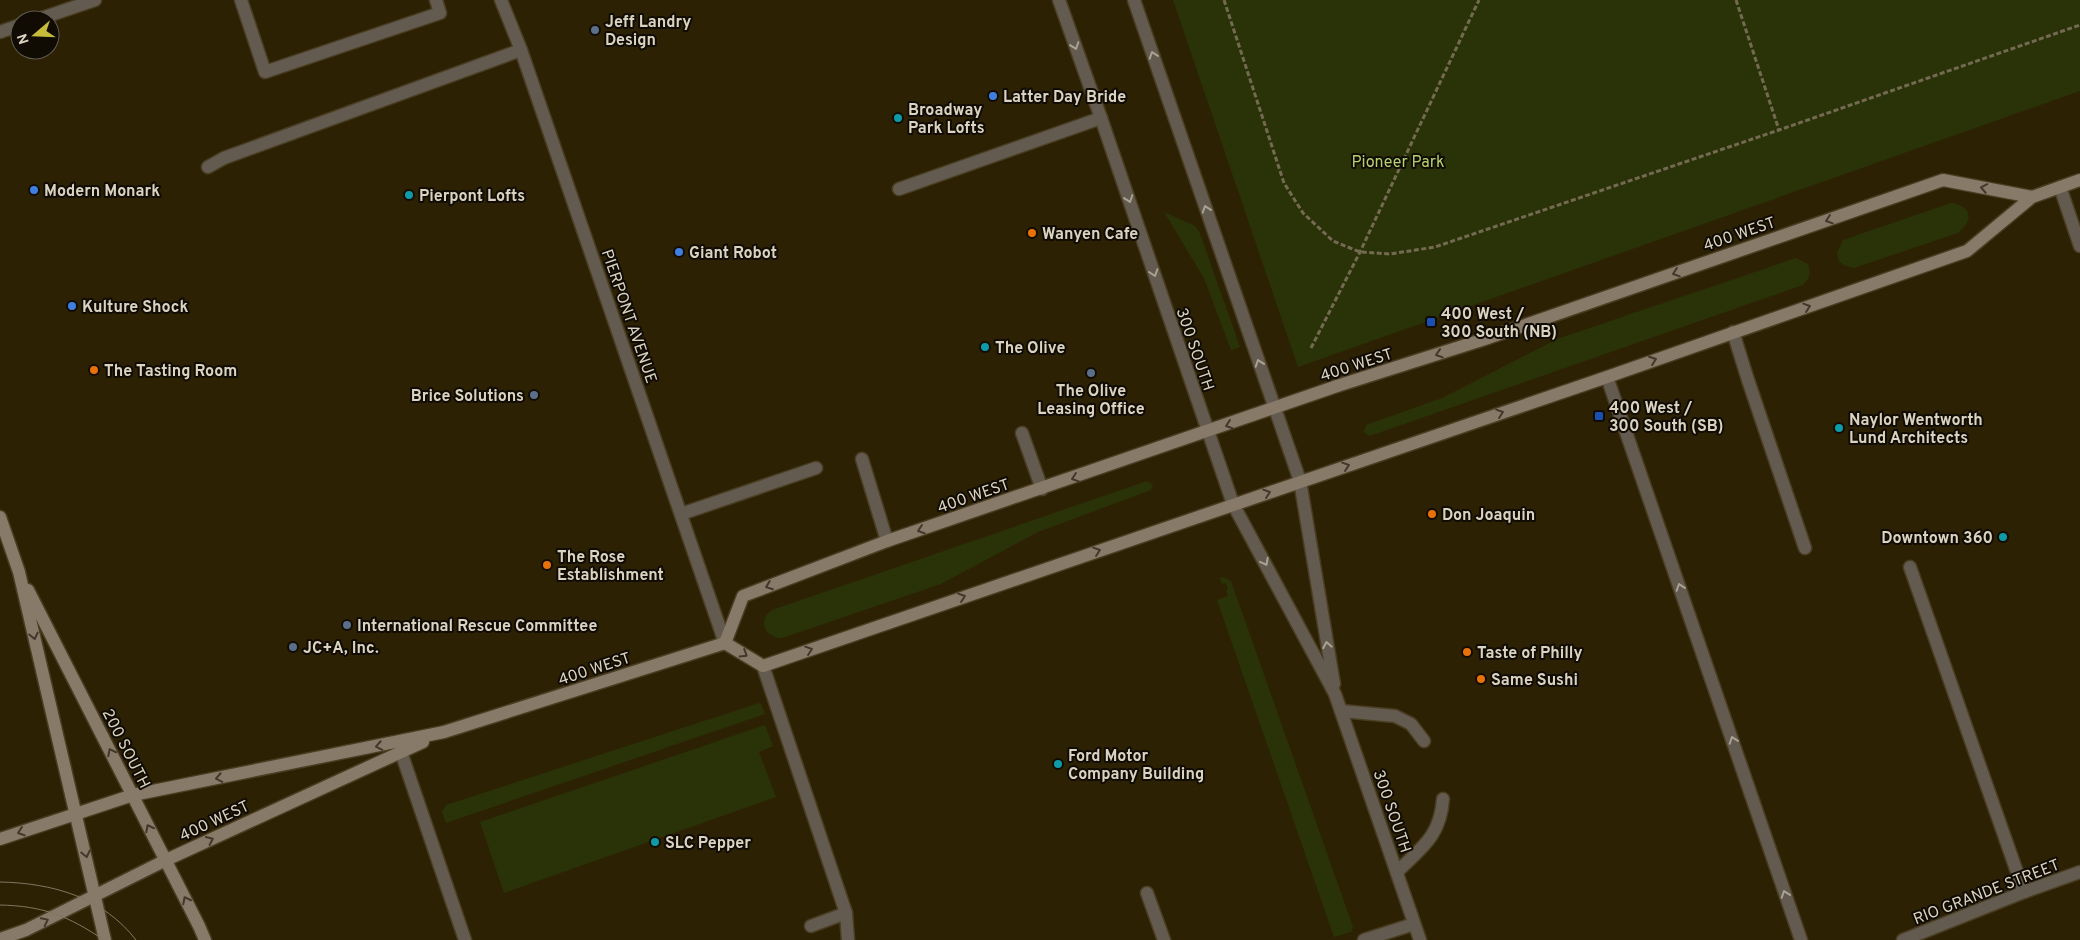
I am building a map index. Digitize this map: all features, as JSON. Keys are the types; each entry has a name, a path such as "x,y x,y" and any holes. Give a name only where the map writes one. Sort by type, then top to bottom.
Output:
{"street":[{"path":"60,12 96,0"},
{"path":"241,0 265,72 440,13 436,0"},
{"name":"PIERPONT AVENUE","path":"501,0 521,50 725,643"},
{"name":"300 SOUTH","path":"1059,0 1233,504 1335,694"},
{"name":"300 SOUTH","path":"1134,0 1300,481 1335,694 1420,940"},
{"path":"208,167 233,155 521,50"},
{"path":"899,188 1101,118"},
{"name":"400 WEST","path":"0,839 133,795 444,732 725,643 743,596 888,541 1340,386 1485,339 1943,180 2032,197"},
{"path":"763,666 1608,377 1967,251 2032,197 2080,180"},
{"path":"2060,187 2080,246"},
{"path":"1733,332 1805,548"},
{"path":"1608,377 1801,940"},
{"path":"1022,433 1042,489"},
{"path":"862,459 888,541"},
{"path":"681,514 816,468"},
{"name":"200 SOUTH","path":"0,517 19,572 105,940"},
{"path":"1910,567 2024,892"},
{"name":"200 SOUTH","path":"19,572 205,940"},
{"path":"725,643 763,666 846,913 848,940"},
{"path":"1341,712 1395,716 1411,724 1424,742"},
{"name":"400 WEST","path":"0,939 26,930 166,860 444,732"},
{"path":"400,752 465,940"},
{"path":"1397,872 1434,834 1441,816 1443,799"},
{"name":"RIO GRANDE STREET","path":"1903,940 2080,872"},
{"path":"1147,893 1164,940"},
{"path":"811,926 846,913"},
{"path":"1364,940 1414,924"}],"path":[{"path":"1224,0 1284,183 1303,213 1333,241 1360,252 1390,254 1435,247 1780,130 2080,25"},
{"path":"1311,348 1360,252 1479,0"},
{"path":"1736,0 1780,130"}],"green space":[{"name":"Pioneer Park","path":"1173,0 2080,0 2080,91 1298,367"},
{"path":"1951,203 1963,207 1967,210 1968,214 1967,223 1958,233 1854,268 1839,262 1837,253 1843,240"},
{"path":"1164,212 1195,226 1199,231 1240,347 1231,350 1204,278"},
{"path":"1796,258 1808,264 1809,267 1809,276 1803,285 1370,436 1364,432 1366,425 1442,398 1557,339"},
{"path":"1147,481 1153,485 1151,490 1038,532 941,584 782,638 771,635 765,628 765,619 772,610"},
{"path":"1223,577 1231,581 1353,927 1351,932 1334,937 1217,600 1228,596 1226,583 1222,584 1220,578"},
{"path":"759,703 765,714 446,823 442,812 446,805"},
{"path":"765,725 773,746 759,752 776,797 504,893 480,822"}],"tram line":[{"path":"0,882 39,885 75,895 108,913 123,925 136,940"},
{"path":"0,905 43,910 55,914 79,925 104,940"}],"place":[{"name":"Jeff Landry Design","path":"595,30"},
{"name":"Latter Day Bride","path":"993,96"},
{"name":"Broadway Park Lofts","path":"898,118"},
{"name":"Modern Monark","path":"34,190"},
{"name":"Pierpont Lofts","path":"409,195"},
{"name":"Wanyen Cafe","path":"1032,233"},
{"name":"Giant Robot","path":"679,252"},
{"name":"Kulture Shock","path":"72,306"},
{"name":"400 West / 300 South (NB)","path":"1431,322"},
{"name":"The Olive","path":"985,347"},
{"name":"The Tasting Room","path":"94,370"},
{"name":"The Olive Leasing Office","path":"1091,373"},
{"name":"Brice Solutions","path":"534,395"},
{"name":"400 West / 300 South (SB)","path":"1599,416"},
{"name":"Naylor Wentworth Lund Architects","path":"1839,428"},
{"name":"Don Joaquin","path":"1432,514"},
{"name":"Downtown 360","path":"2003,537"},
{"name":"The Rose Establishment","path":"547,565"},
{"name":"International Rescue Committee","path":"347,625"},
{"name":"JC+A, Inc.","path":"293,647"},
{"name":"Taste of Philly","path":"1467,652"},
{"name":"Same Sushi","path":"1481,679"},
{"name":"Ford Motor Company Building","path":"1058,764"},
{"name":"SLC Pepper","path":"655,842"}]}
